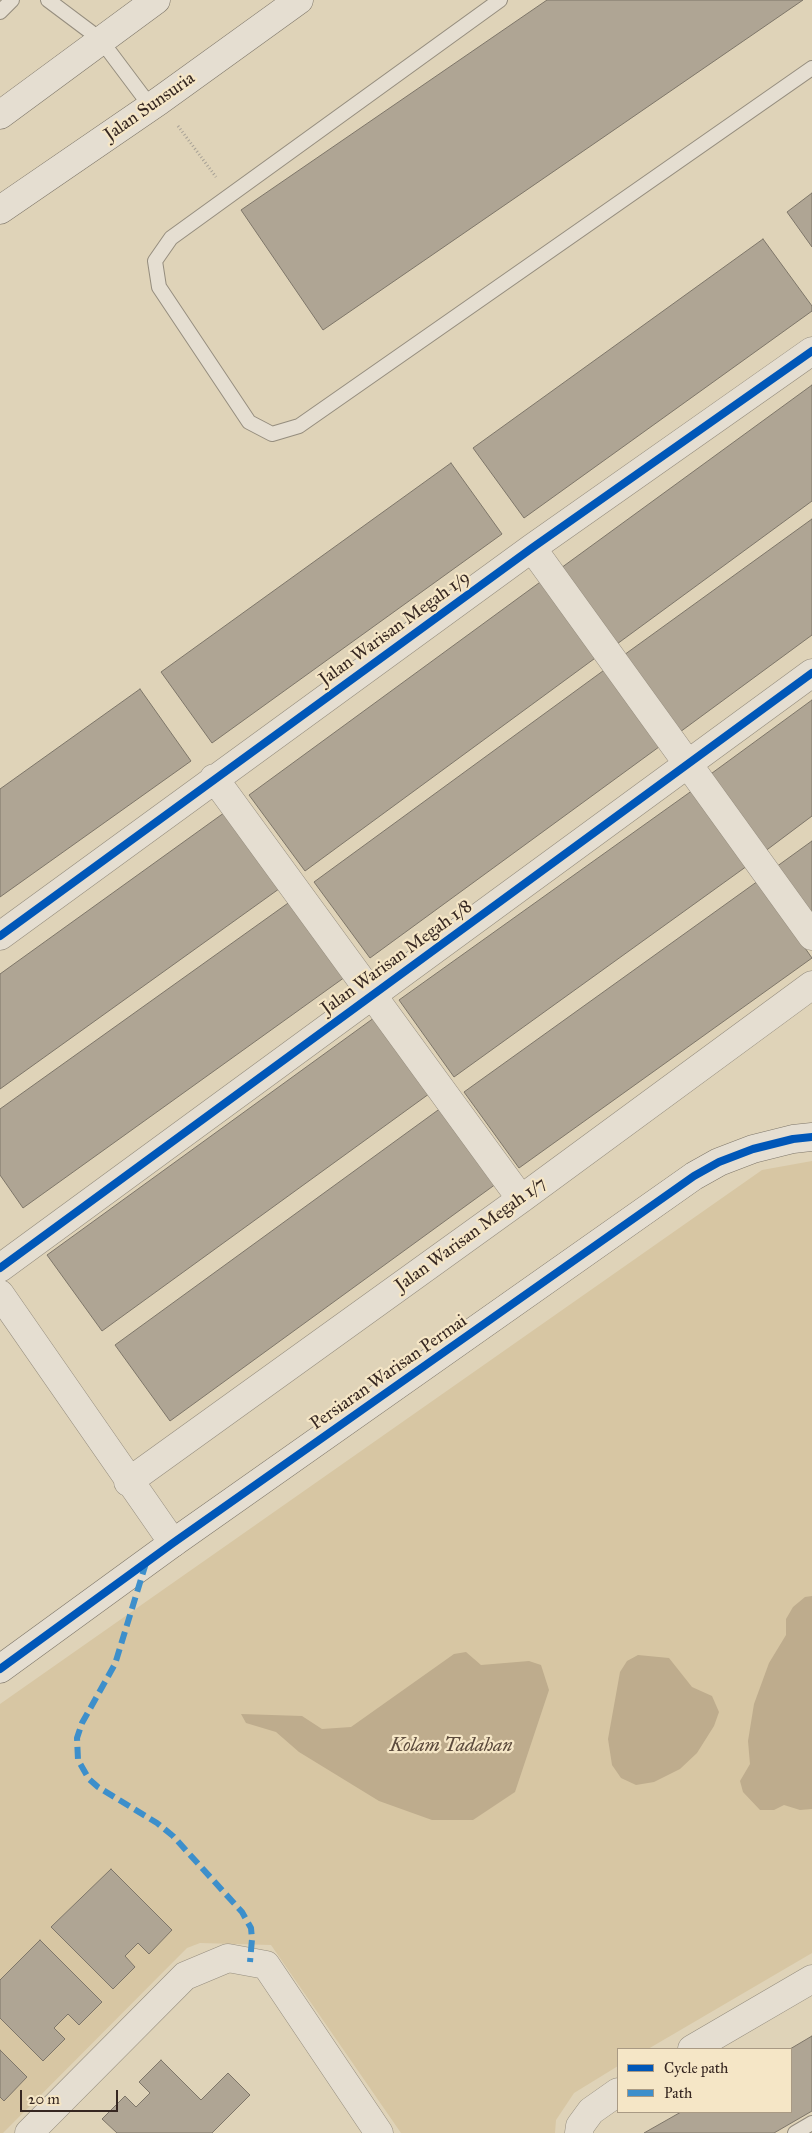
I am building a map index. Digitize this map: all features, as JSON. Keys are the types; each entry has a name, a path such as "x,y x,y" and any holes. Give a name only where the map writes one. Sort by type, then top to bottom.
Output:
{"street":[{"path":"0,114 100,39 156,0"},
{"name":"Jalan Sunsuria","path":"2,204 155,104 299,0"},
{"name":"Jalan Warisan Megah 1/9","path":"0,936 214,778 532,548 812,351"},
{"path":"532,548 812,936"},
{"name":"Jalan Warisan Megah 1/8","path":"0,1268 812,673"},
{"path":"214,778 371,996 521,1199"},
{"name":"Jalan Warisan Megah 1/7","path":"128,1482 521,1199 812,985"},
{"name":"Persiaran Warisan Permai","path":"0,1669 173,1544 694,1176 719,1162 753,1149 793,1139 812,1137"},
{"path":"0,1294 128,1482 173,1544"},
{"path":"30,2133 184,1976 228,1958 266,1965 379,2133"},
{"path":"694,2048 812,1979"},
{"path":"579,2133 580,2126 591,2111 617,2093"}],"lane":[{"path":"0,12 12,0"},
{"path":"48,0 100,39 155,104"},
{"path":"500,0 171,238 155,261 159,287 249,422 272,434 298,426 812,68"},
{"path":"795,2133 812,2123"}],"path":[{"path":"155,104 229,196"}],"shaded area":[{"path":"812,1161 812,1953 650,2048 617,2048 617,2067 574,2093 556,2120 555,2133 401,2133 271,1945 200,1943 187,1948 3,2133 0,2133 0,1704 762,1170"}],"water":[{"path":"812,1596 812,1809 800,1810 784,1805 774,1810 760,1810 743,1792 740,1781 750,1764 748,1741 754,1704 769,1663 786,1635 786,1619 793,1607 805,1597"},
{"name":"Kolam Tadahan","path":"466,1652 481,1665 529,1661 541,1665 549,1690 515,1792 473,1820 432,1820 379,1801 299,1752 276,1732 246,1723 241,1714 302,1716 322,1729 351,1727 454,1654"},
{"path":"638,1655 669,1658 692,1687 712,1696 719,1712 714,1726 697,1753 680,1769 654,1782 636,1785 621,1778 612,1765 608,1739 620,1672 627,1661"}],"building":[{"path":"547,0 803,0 323,330 241,210"},
{"path":"812,193 812,247 787,212"},
{"path":"763,239 812,306 812,311 524,518 473,448"},
{"path":"812,385 812,501 617,644 561,568"},
{"path":"451,463 502,534 212,743 161,672"},
{"path":"812,519 812,635 680,732 624,655"},
{"path":"543,580 598,656 305,871 249,795"},
{"path":"607,668 663,744 370,958 314,882"},
{"path":"140,689 191,761 0,897 0,789"},
{"path":"812,700 812,816 764,852 708,776"},
{"path":"693,790 747,866 454,1077 399,1000"},
{"path":"228,810 283,886 0,1089 0,974"},
{"path":"812,841 812,916 776,867"},
{"path":"758,881 812,958 519,1168 464,1092"},
{"path":"291,901 345,977 23,1208 0,1175 0,1109"},
{"path":"378,1015 433,1091 102,1331 47,1255"},
{"path":"445,1105 500,1181 170,1421 115,1345"},
{"path":"111,1869 172,1930 149,1954 138,1943 125,1956 135,1967 113,1989 51,1927"},
{"path":"40,1940 102,2002 79,2025 68,2014 54,2028 65,2039 43,2061 0,2018 0,1980"},
{"path":"812,2036 812,2111 774,2133 644,2133 679,2113 792,2113 792,2048"},
{"path":"0,2050 27,2077 4,2101 0,2097"},
{"path":"161,2060 201,2100 228,2073 250,2095 212,2133 117,2133 102,2119 125,2096 136,2107 150,2093 139,2082"}],"marked path":[{"path":"146,1563 115,1664 82,1723 77,1738 78,1760 89,1779 98,1787 157,1823 173,1836 242,1912 251,1928 250,1962"}],"cycle path":[{"path":"0,936 532,548 812,351"},
{"path":"0,1268 812,673"},
{"path":"0,1669 173,1543 694,1176 719,1162 753,1149 793,1139 812,1137"}]}
